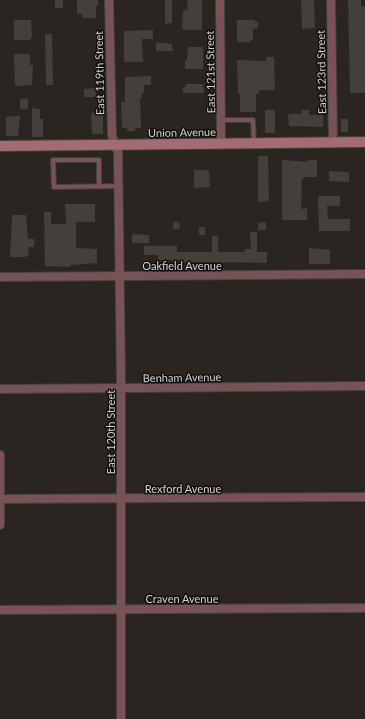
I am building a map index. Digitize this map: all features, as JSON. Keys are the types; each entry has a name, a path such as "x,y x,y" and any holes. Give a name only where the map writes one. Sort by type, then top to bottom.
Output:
{"main road":[{"name":"Union Avenue","path":"0,146 365,142"}],"street":[{"name":"East 119th Street","path":"109,0 112,136 116,145"},
{"name":"East 121st Street","path":"220,0 221,144"},
{"name":"East 123rd Street","path":"331,0 333,143"},
{"name":"East 120th Street","path":"116,145 118,152 120,388 120,719"},
{"name":"Oakfield Avenue","path":"0,277 365,274"},
{"name":"Benham Avenue","path":"0,389 365,386"},
{"path":"0,455 0,525"},
{"name":"Rexford Avenue","path":"0,499 365,497"},
{"name":"Craven Avenue","path":"0,610 365,608"}],"lane":[{"path":"221,120 253,120 254,143"},
{"path":"99,186 99,160 54,160 54,187 118,186"}],"building":[{"path":"55,0 63,0 63,8 55,8"},
{"path":"77,0 98,0 98,6 96,6 96,18 82,18 82,14 77,14"},
{"path":"165,0 172,0 172,23 165,24"},
{"path":"187,0 202,0 202,30 184,30 182,28 183,11 188,9"},
{"path":"301,0 314,0 315,28 302,29"},
{"path":"348,0 361,0 361,6 365,7 365,93 350,93"},
{"path":"14,20 31,20 32,36 30,40 14,40"},
{"path":"237,20 255,20 255,22 258,22 258,28 253,29 253,40 251,40 251,42 237,42"},
{"path":"153,30 153,39 142,39 143,62 124,62 124,31"},
{"path":"45,34 52,34 53,85 46,85"},
{"path":"156,42 172,44 173,51 156,51"},
{"path":"188,47 203,47 203,69 185,69 185,60 187,60"},
{"path":"14,54 30,54 30,65 33,65 32,85 15,86"},
{"path":"266,57 274,57 275,90 259,90 259,94 256,94 256,112 240,112 237,60 266,61"},
{"path":"151,76 151,85 144,85 144,93 142,93 142,98 140,98 141,128 135,128 135,131 127,131 127,128 122,128 121,102 125,102 125,77"},
{"path":"186,84 203,84 204,93 183,93 183,87 186,87"},
{"path":"95,88 97,97 84,97 84,89"},
{"path":"28,98 28,109 20,109 20,99"},
{"path":"32,108 40,109 40,119 43,119 43,137 32,137"},
{"path":"265,110 275,110 275,133 265,133"},
{"path":"301,110 309,110 309,115 323,115 323,127 289,126 288,114 301,114"},
{"path":"91,113 103,113 103,134 92,134"},
{"path":"20,116 18,136 6,136 6,117"},
{"path":"341,119 348,119 348,132 341,132"},
{"path":"258,156 268,156 269,201 258,202"},
{"path":"282,160 308,162 308,160 317,160 317,177 304,177 304,179 302,179 301,209 307,208 307,220 282,220"},
{"path":"194,170 209,170 210,187 194,188"},
{"path":"329,171 349,172 349,182 329,181"},
{"path":"318,196 340,196 340,206 327,206 328,219 350,219 350,231 319,231"},
{"path":"65,204 95,204 95,222 76,222 76,248 97,249 97,263 70,265 70,267 45,266 44,212 51,212 51,224 66,224"},
{"path":"12,215 26,215 28,239 34,239 34,247 29,247 28,256 26,257 10,257"},
{"path":"173,222 179,222 180,229 173,229"},
{"path":"266,222 266,230 258,230 258,223"},
{"path":"199,227 205,227 205,235 199,235"},
{"path":"250,232 257,232 257,252 267,252 267,263 185,262 181,260 158,260 158,255 144,255 144,246 177,246 177,252 212,252 212,236 218,236 218,252 245,252 245,249 251,249"},
{"path":"132,234 149,235 149,243 132,243"},
{"path":"309,248 330,250 330,264 309,264"}]}
